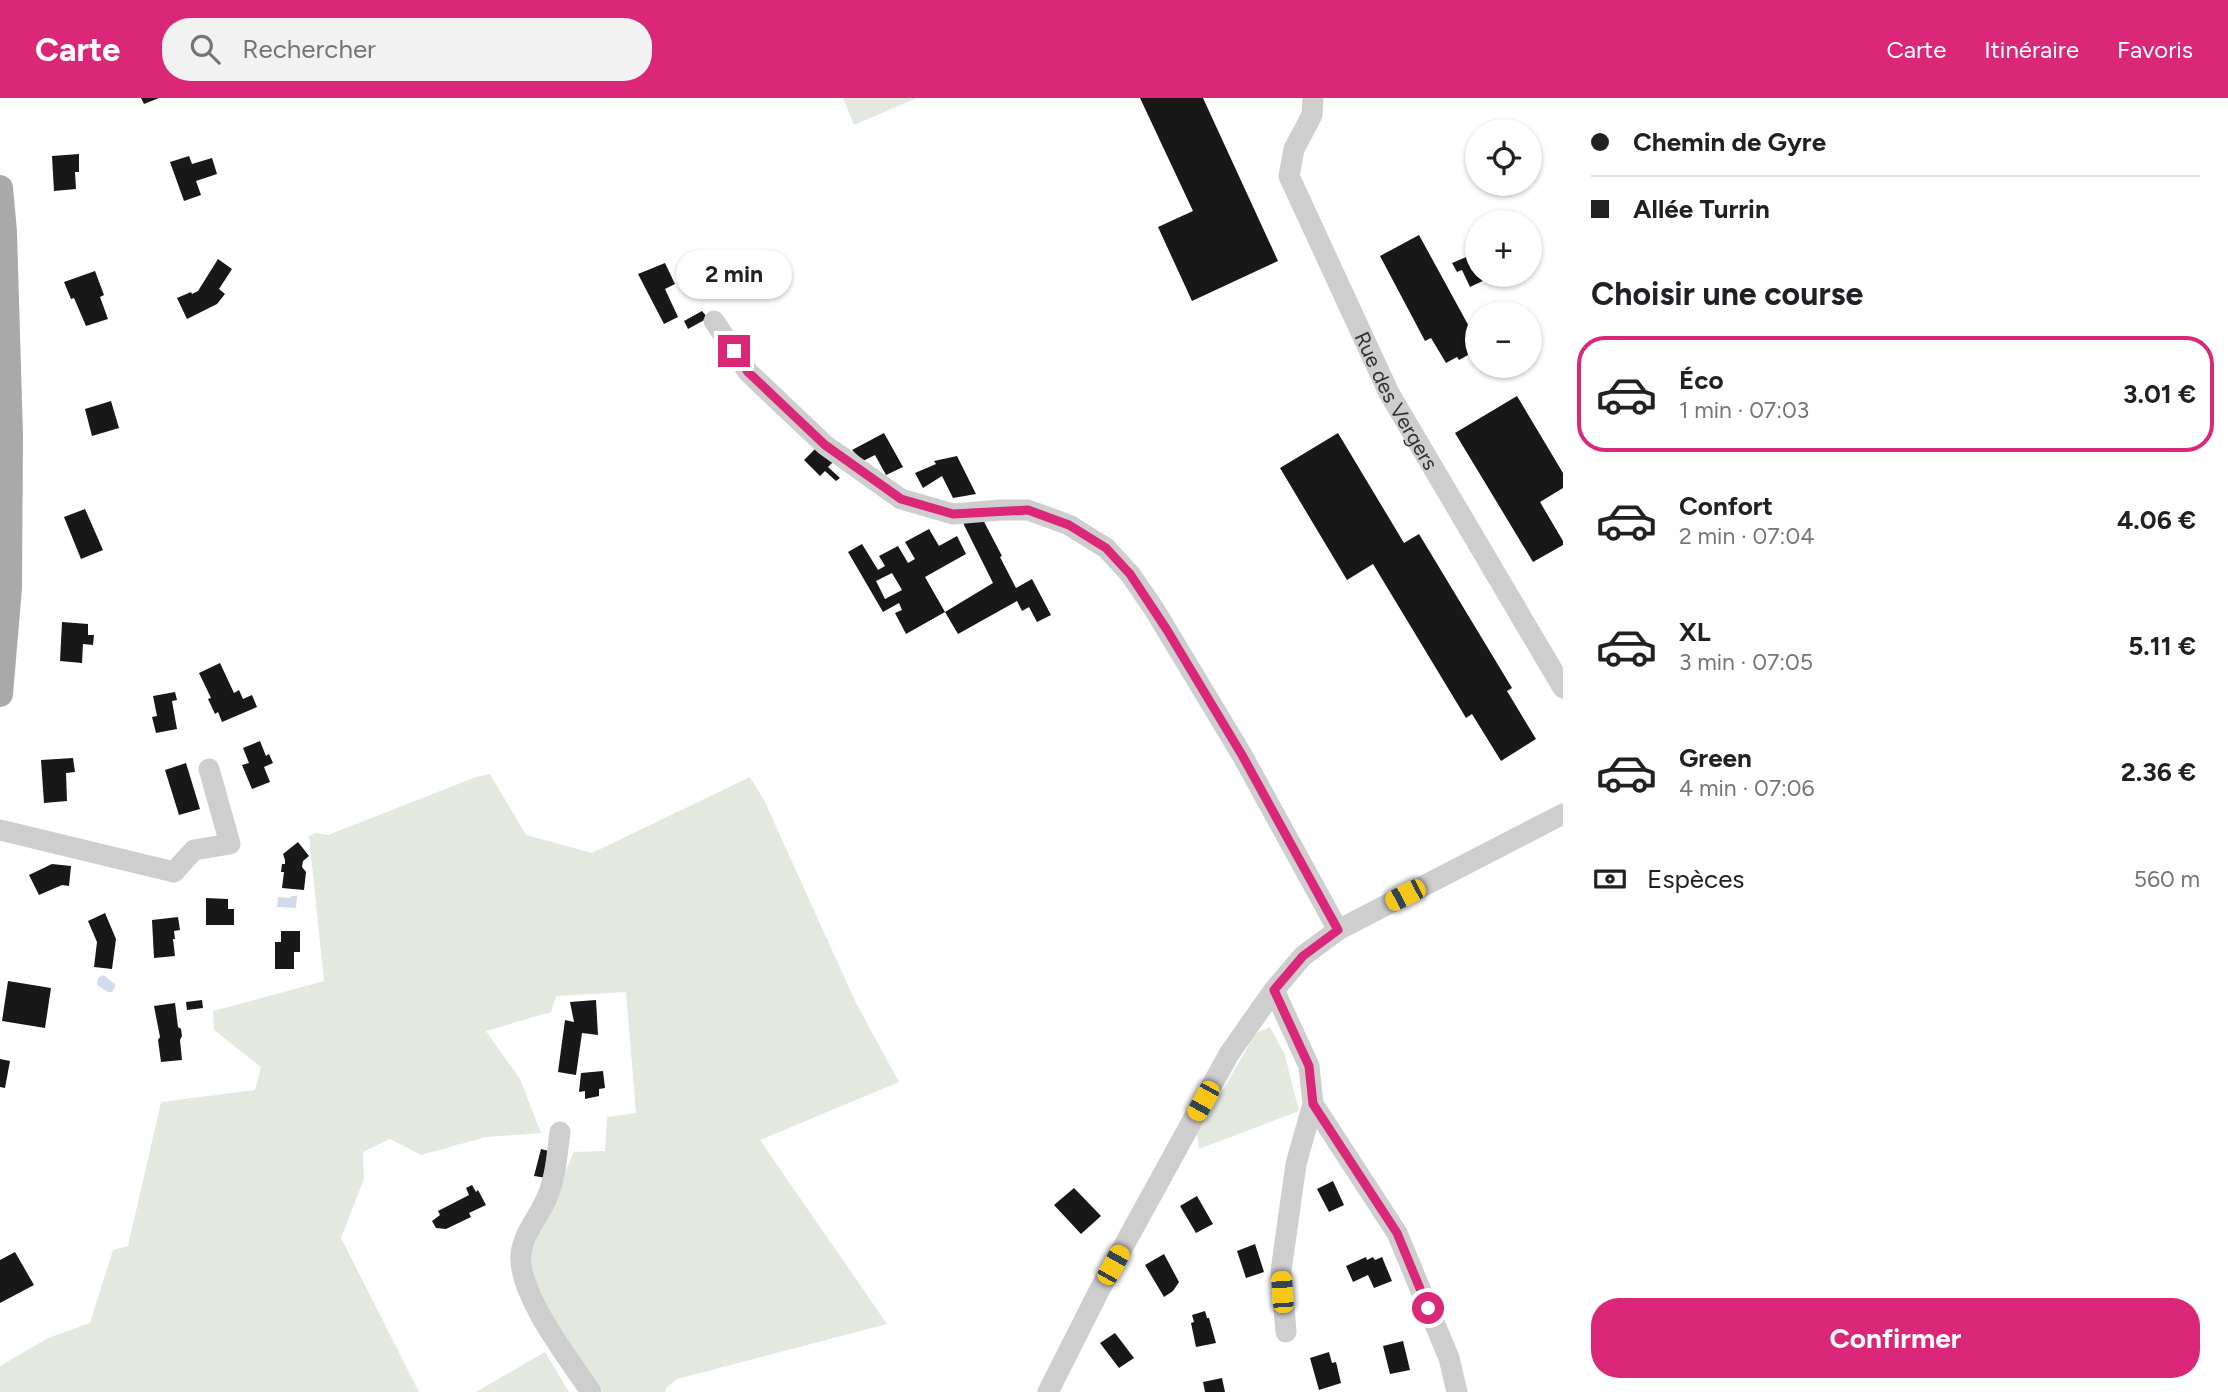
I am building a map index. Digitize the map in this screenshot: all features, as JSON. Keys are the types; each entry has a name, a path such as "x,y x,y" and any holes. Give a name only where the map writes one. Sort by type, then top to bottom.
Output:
{"main road":[{"path":"0,188 4,232 10,477 9,588 0,694"}],"street":[{"name":"Rue des Vergers","path":"1313,98 1312,115 1294,149 1289,176 1388,393 1563,688"},
{"path":"714,321 748,372 825,445 901,499 953,514 1028,510 1069,525 1106,548 1130,574 1161,621 1242,755 1338,930"},
{"path":"0,830 174,872 194,850 230,844 209,769"},
{"path":"1048,1392 1107,1277 1229,1054 1274,990 1303,956 1338,930 1563,814"},
{"path":"1274,990 1309,1066 1313,1104 1296,1164 1281,1271 1286,1332"},
{"path":"1313,1104 1397,1233 1449,1358 1457,1392"},
{"path":"560,1132 554,1176 547,1198 528,1229 521,1254 523,1274 537,1310 591,1392"}],"shaded area":[{"path":"843,98 917,98 854,125"},
{"path":"490,774 526,835 592,853 750,777 765,802 856,1003 899,1082 760,1140 887,1324 677,1379 665,1392 603,1392 550,1316 535,1283 530,1257 541,1225 574,1152 605,1151 607,1117 636,1113 626,992 556,996 551,1012 486,1031 520,1079 541,1133 486,1137 421,1155 390,1139 363,1152 364,1179 341,1238 419,1392 0,1392 0,1366 48,1338 90,1323 113,1250 128,1246 161,1102 255,1090 261,1067 214,1030 213,1011 324,981 309,836 316,833 328,835 476,777"},
{"path":"1270,1027 1285,1055 1299,1111 1199,1149 1197,1134 1256,1033"},
{"path":"545,1352 569,1392 476,1392"}],"water":[{"path":"297,896 296,908 277,907 278,897"},
{"path":"103,975 115,984 112,992 97,985 98,978"}],"building":[{"path":"141,98 159,98 144,104"},
{"path":"1140,98 1203,98 1278,261 1192,301 1158,227 1193,211"},
{"path":"79,154 79,172 75,172 76,189 54,191 52,156"},
{"path":"189,156 192,164 212,158 217,174 196,181 201,195 184,201 170,162"},
{"path":"1419,235 1465,319 1465,357 1459,360 1457,357 1446,363 1431,338 1425,341 1380,256"},
{"path":"1465,258 1465,276 1462,270 1457,272 1452,263"},
{"path":"218,259 232,269 219,289 225,294 217,304 187,319 177,298 198,291"},
{"path":"665,263 675,284 665,289 678,317 664,324 638,274"},
{"path":"95,271 104,295 100,297 108,319 86,326 64,282"},
{"path":"702,311 708,318 688,329 684,321"},
{"path":"1517,396 1563,473 1563,488 1540,502 1563,545 1533,562 1455,433"},
{"path":"111,401 119,428 92,436 85,409"},
{"path":"884,433 903,467 886,475 875,455 863,461 852,450"},
{"path":"1338,433 1404,543 1419,534 1512,688 1507,691 1536,739 1501,761 1472,714 1466,718 1373,564 1347,580 1280,468"},
{"path":"817,447 833,462 828,467 840,478 836,481 825,471 820,476 804,460"},
{"path":"957,456 976,494 953,498 942,476 923,488 915,473 936,464 934,461"},
{"path":"85,509 103,550 81,559 64,517"},
{"path":"981,516 1016,588 1032,579 1051,615 1037,622 1029,607 1022,611 1017,601 958,634 945,612 993,583 963,520"},
{"path":"929,529 939,546 957,536 966,554 925,577 945,612 906,634 895,613 902,610 899,603 883,612 848,552 862,544 878,570 885,566 879,556 898,546 908,563 915,559 905,542","holes":["892,573 902,590 885,599 876,581"]},
{"path":"62,622 88,624 88,635 94,635 93,645 83,644 82,663 60,661"},
{"path":"220,663 234,693 239,690 243,699 252,695 257,707 222,722 218,712 215,714 199,673"},
{"path":"175,692 177,700 172,701 177,729 156,733 152,717 157,716 153,696"},
{"path":"260,741 266,756 269,754 273,763 264,767 270,782 252,789 242,765 249,763 243,748"},
{"path":"73,758 75,772 66,773 67,801 44,803 41,760"},
{"path":"186,763 200,809 179,815 165,770"},
{"path":"298,842 309,856 303,861 302,867 306,872 304,890 282,888 282,864 285,864 283,854"},
{"path":"52,864 71,866 69,886 62,885 39,895 29,875"},
{"path":"206,898 228,899 228,909 234,909 234,925 206,925"},
{"path":"105,913 116,939 112,969 94,967 97,942 88,921"},
{"path":"178,917 180,930 174,931 173,939 175,956 154,958 152,920"},
{"path":"281,931 300,931 300,952 294,952 294,969 275,969 275,942 281,942"},
{"path":"8,981 51,988 45,1028 2,1021"},
{"path":"202,1000 203,1008 187,1010 186,1002"},
{"path":"596,1000 598,1035 582,1033 576,1075 558,1072 565,1020 574,1022 570,1002"},
{"path":"175,1003 182,1036 182,1060 161,1062 158,1040 160,1037 154,1006"},
{"path":"0,1059 10,1061 5,1088 0,1087"},
{"path":"603,1071 605,1088 599,1089 599,1096 585,1099 585,1091 579,1092 581,1073"},
{"path":"541,1149 553,1152 547,1178 534,1176"},
{"path":"1333,1181 1344,1205 1329,1212 1317,1189"},
{"path":"472,1185 486,1205 469,1213 471,1217 446,1229 436,1228 432,1221 440,1215 438,1211 469,1195 466,1188"},
{"path":"1074,1188 1101,1216 1081,1234 1054,1205"},
{"path":"1197,1196 1213,1224 1196,1233 1180,1206"},
{"path":"1255,1244 1264,1272 1246,1278 1237,1251"},
{"path":"15,1252 34,1285 0,1303 0,1260"},
{"path":"1164,1254 1179,1282 1173,1291 1164,1297 1145,1265"},
{"path":"1366,1257 1367,1260 1373,1257 1375,1260 1382,1257 1392,1281 1374,1288 1368,1275 1353,1282 1346,1266"},
{"path":"1205,1311 1216,1343 1196,1347 1192,1315"},
{"path":"1115,1333 1134,1358 1119,1368 1100,1343"},
{"path":"1403,1341 1410,1370 1390,1374 1383,1346"},
{"path":"1329,1352 1332,1363 1336,1362 1341,1383 1319,1390 1310,1358"},
{"path":"1222,1378 1225,1392 1205,1392 1203,1382"}],"route":[{"path":"734,351 748,372 825,445 901,499 953,514 1028,510 1069,525 1106,548 1130,574 1242,755 1338,930 1303,956 1274,990 1309,1066 1313,1104 1397,1233 1428,1308"}]}
